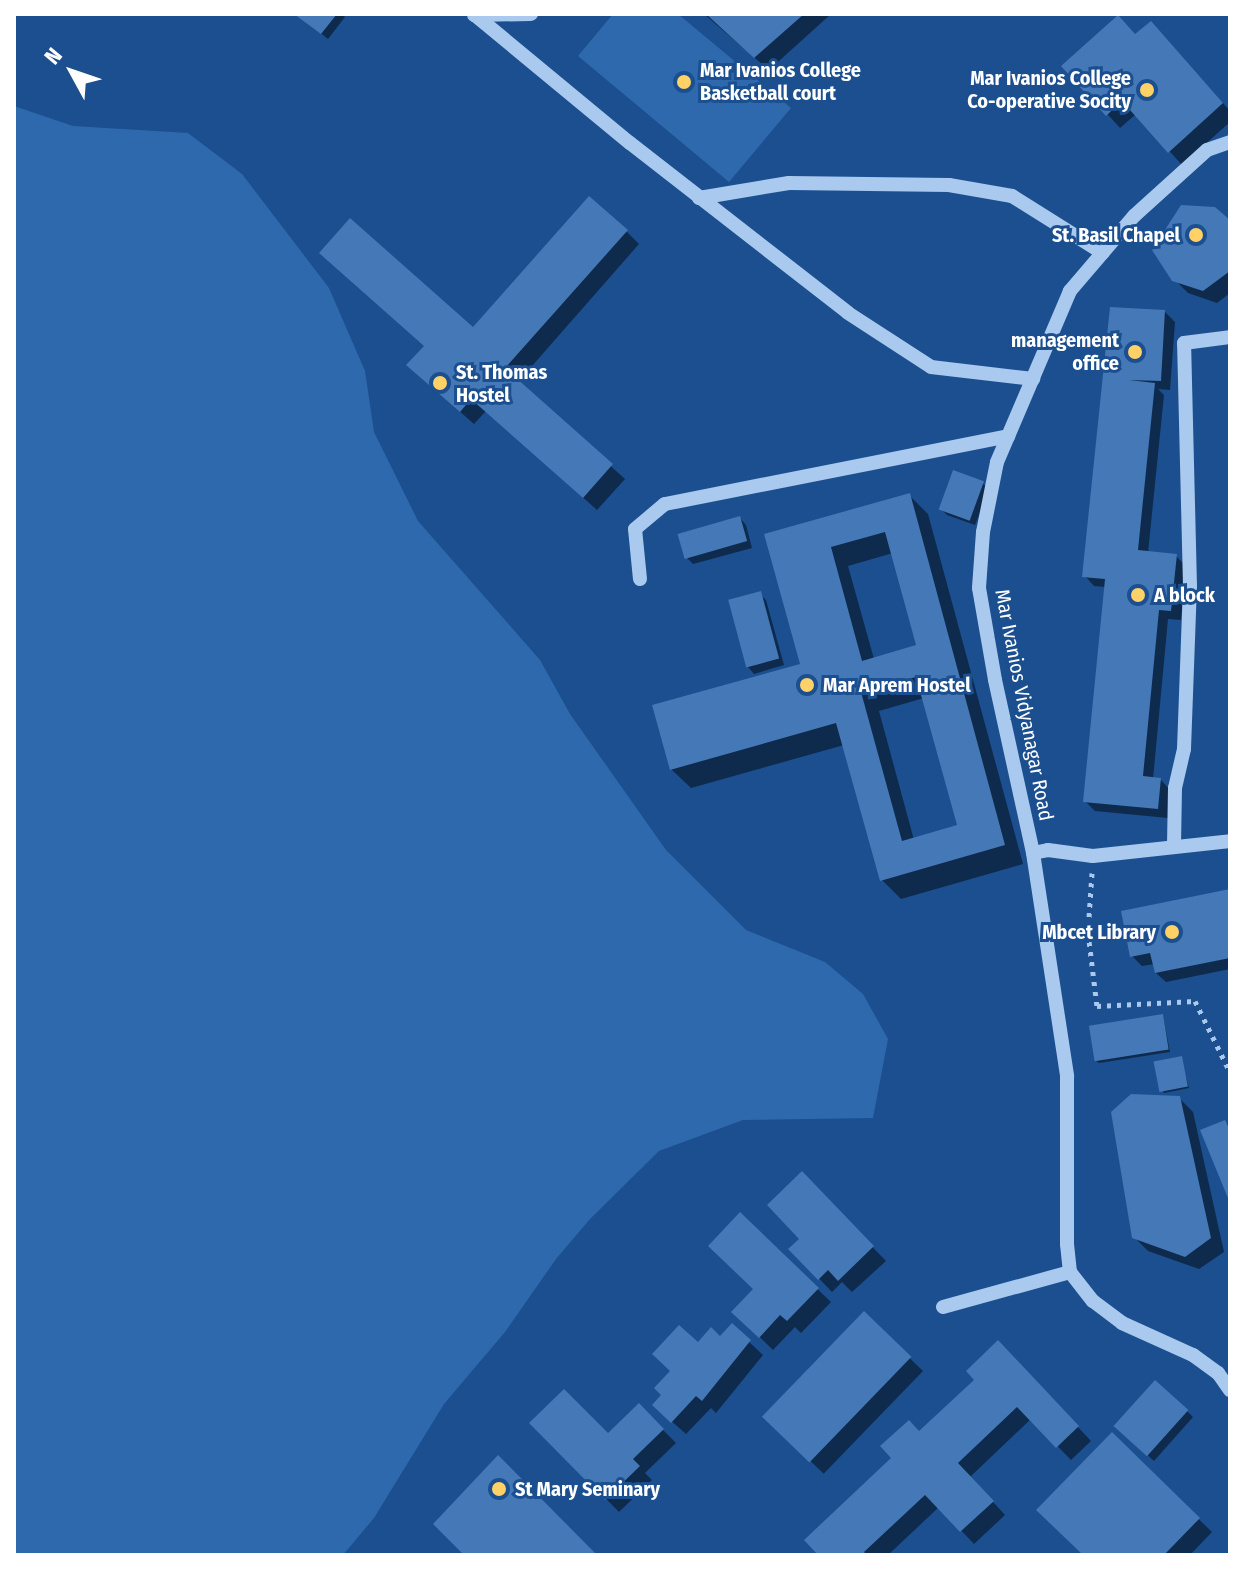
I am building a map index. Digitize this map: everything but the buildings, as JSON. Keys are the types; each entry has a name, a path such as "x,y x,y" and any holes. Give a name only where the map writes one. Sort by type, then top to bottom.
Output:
{"street":[{"path":"472,15 531,14"},
{"path":"472,15 699,198 848,313 931,367 1033,379"},
{"name":"Mar Ivanios Vidyanagar Road","path":"1070,1272 1067,1244 1067,1076 1033,853 995,680 979,588 983,532 997,462 1070,291 1134,216 1207,150 1230,142"},
{"path":"699,198 789,183 949,185 1012,196 1103,253"},
{"path":"1174,845 1175,788 1184,749 1190,586 1184,343 1230,337"},
{"path":"640,579 635,529 665,504 1008,436"},
{"path":"1033,853 1048,850 1093,856 1230,841"},
{"path":"943,1307 1070,1272 1093,1301 1122,1323 1193,1355 1218,1373 1230,1390"}],"path":[{"path":"1093,856 1088,932 1097,1006 1195,1001 1230,1072"}],"shaded area":[{"name":"Mar Ivanios College Basketball court","path":"613,14 678,14 791,108 729,182 578,56"},
{"path":"14,106 73,126 188,133 242,174 329,288 365,371 374,432 418,521 540,660 570,714 666,850 746,930 825,962 863,994 888,1039 873,1118 743,1120 659,1151 590,1219 556,1259 505,1332 444,1404 374,1518 343,1555 14,1555"}],"place":[{"name":"Mar Ivanios College Basketball court","path":"684,82"},
{"name":"Mar Ivanios College Co-operative Socity","path":"1147,90"},
{"name":"St. Basil Chapel","path":"1196,235"},
{"name":"management office","path":"1135,352"},
{"name":"St. Thomas Hostel","path":"440,383"},
{"name":"A block","path":"1138,595"},
{"name":"Mar Aprem Hostel","path":"807,685"},
{"name":"Mbcet Library","path":"1172,932"},
{"name":"St Mary Seminary","path":"499,1489"}]}
